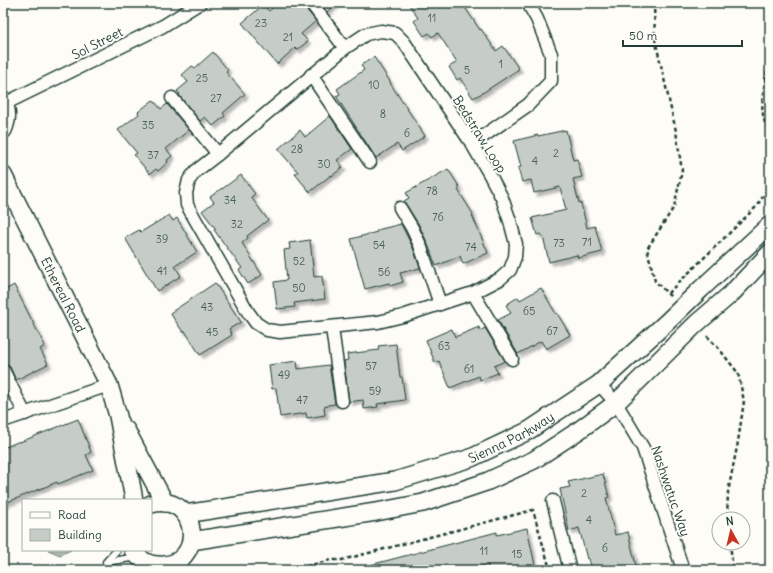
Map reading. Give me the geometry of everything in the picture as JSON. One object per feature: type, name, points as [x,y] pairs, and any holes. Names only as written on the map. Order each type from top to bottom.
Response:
[{"type":"main road","points":[[3,130],[6,123],[4,103]]},
{"type":"main road","name":"Ethereal Road","points":[[3,175],[109,385],[118,416],[134,499]]},
{"type":"main road","name":"Sienna Parkway","points":[[185,514],[395,481],[471,458],[528,431],[599,384],[682,309],[701,289],[770,225]]},
{"type":"main road","points":[[192,541],[361,514],[423,502],[486,482],[534,460],[578,431],[616,403],[696,324],[732,293],[770,253]]},
{"type":"main road","name":"Ethereal Road","points":[[118,416],[158,503],[173,505],[185,514]]},
{"type":"main road","points":[[134,551],[144,561],[165,567],[179,560],[189,548],[192,541],[190,522],[185,514]]},
{"type":"street","name":"Sol Street","points":[[4,103],[163,26],[200,3]]},
{"type":"street","points":[[311,3],[345,48]]},
{"type":"street","points":[[472,144],[528,105],[551,81],[551,54],[537,18],[528,3]]},
{"type":"street","name":"Bedstraw Loop","points":[[381,31],[395,33],[404,42],[472,144],[502,198],[516,244],[516,257],[510,270],[500,279],[473,292],[440,304],[378,322],[332,328],[280,332],[267,330],[256,323],[248,312],[187,205],[186,193],[189,180],[196,171],[311,75],[345,48],[366,34],[381,31]]},
{"type":"street","points":[[311,75],[370,162]]},
{"type":"street","points":[[172,98],[218,154]]},
{"type":"street","points":[[400,208],[420,244],[440,304]]},
{"type":"street","points":[[473,292],[512,359]]},
{"type":"street","points":[[332,328],[342,401]]},
{"type":"street","points":[[3,370],[25,414]]},
{"type":"street","name":"Nashwatuc Way","points":[[599,384],[616,403],[643,448],[683,570]]},
{"type":"street","points":[[3,421],[109,385]]},
{"type":"street","points":[[553,501],[570,570]]},
{"type":"lane","points":[[104,570],[106,562],[116,551]]},
{"type":"lane","points":[[106,562],[131,558],[134,551]]},
{"type":"path","points":[[654,3],[655,39],[676,131],[682,171],[674,208],[647,249],[655,281],[682,309]]},
{"type":"path","points":[[770,58],[762,102],[764,117],[770,133]]},
{"type":"path","points":[[668,293],[756,207],[770,186]]},
{"type":"path","points":[[696,324],[720,350],[738,373],[744,401],[728,492],[727,511]]},
{"type":"path","points":[[293,570],[330,560],[342,560],[533,510],[549,566],[555,570]]},
{"type":"path","points":[[731,551],[733,570]]},
{"type":"shaded area","points":[[50,551],[69,551],[60,555]]},
{"type":"building","points":[[278,3],[304,3],[305,8],[316,21],[301,34],[308,41],[297,50],[295,48],[277,64],[242,23],[263,5],[269,11]]},
{"type":"building","points":[[320,3],[337,3],[327,12]]},
{"type":"building","points":[[408,3],[462,3],[496,51],[503,46],[519,69],[473,98],[460,78],[457,80],[449,67],[457,62],[438,33],[432,37],[429,33],[424,36],[414,21],[418,18]]},
{"type":"building","points":[[213,52],[228,70],[226,72],[245,94],[223,113],[225,116],[213,126],[205,117],[200,121],[177,91],[188,82],[182,75],[192,66],[195,68]]},
{"type":"building","points":[[374,57],[425,136],[402,151],[397,144],[376,158],[336,96],[340,94],[337,89],[364,70],[361,65]]},
{"type":"building","points":[[153,100],[161,109],[167,104],[189,130],[166,149],[172,156],[167,160],[168,162],[158,171],[156,169],[150,174],[134,155],[137,153],[118,130],[139,114],[138,112]]},
{"type":"building","points":[[330,116],[352,149],[337,160],[343,167],[310,192],[295,174],[298,172],[278,149],[300,130],[305,137]]},
{"type":"building","points":[[566,130],[573,160],[577,159],[582,177],[573,179],[579,203],[581,203],[587,228],[595,226],[602,252],[578,258],[577,255],[549,262],[543,236],[541,234],[537,235],[532,218],[566,210],[560,187],[534,193],[531,180],[522,182],[518,168],[521,167],[514,141]]},
{"type":"building","points":[[448,169],[460,188],[458,190],[473,214],[472,215],[488,253],[463,264],[460,256],[436,266],[419,225],[404,201],[409,198],[406,193]]},
{"type":"building","points":[[241,175],[255,194],[251,197],[268,220],[247,236],[248,238],[242,243],[262,275],[248,284],[239,270],[242,268],[202,211],[214,202],[210,197]]},
{"type":"building","points":[[169,215],[173,221],[177,218],[197,252],[175,266],[181,276],[157,291],[125,238],[139,230],[141,232]]},
{"type":"building","points":[[401,224],[413,248],[420,268],[400,273],[403,282],[390,286],[389,283],[365,289],[351,239]]},
{"type":"building","points":[[310,240],[314,277],[322,276],[325,299],[294,303],[295,307],[277,309],[274,282],[287,280],[284,250],[290,249],[289,243]]},
{"type":"building","points":[[215,283],[241,322],[229,329],[232,335],[200,355],[185,331],[183,332],[170,313]]},
{"type":"building","points":[[14,285],[45,346],[40,349],[48,364],[16,380],[10,367],[3,360],[3,291]]},
{"type":"building","points":[[541,288],[570,335],[546,349],[541,341],[518,354],[498,320],[511,313],[506,305],[518,297],[520,300]]},
{"type":"building","points":[[479,327],[480,331],[485,328],[505,361],[494,366],[498,373],[480,380],[479,376],[450,388],[439,361],[435,363],[426,340],[452,329],[455,337]]},
{"type":"building","points":[[396,344],[400,377],[402,377],[405,400],[377,404],[378,407],[364,409],[363,400],[349,402],[344,361],[348,360],[347,354],[379,350],[378,346]]},
{"type":"building","points":[[297,361],[298,369],[329,365],[335,404],[324,407],[325,415],[307,418],[306,413],[280,417],[276,388],[272,389],[269,365]]},
{"type":"building","points":[[78,419],[91,452],[86,455],[93,470],[58,484],[57,482],[3,504],[3,448]]},
{"type":"building","points":[[603,474],[609,497],[606,498],[615,535],[628,532],[637,570],[591,570],[579,528],[569,531],[560,489],[570,487],[568,482]]},
{"type":"building","points":[[527,528],[536,570],[489,570],[488,565],[469,570],[367,570],[366,566],[497,532],[497,535]]}]
